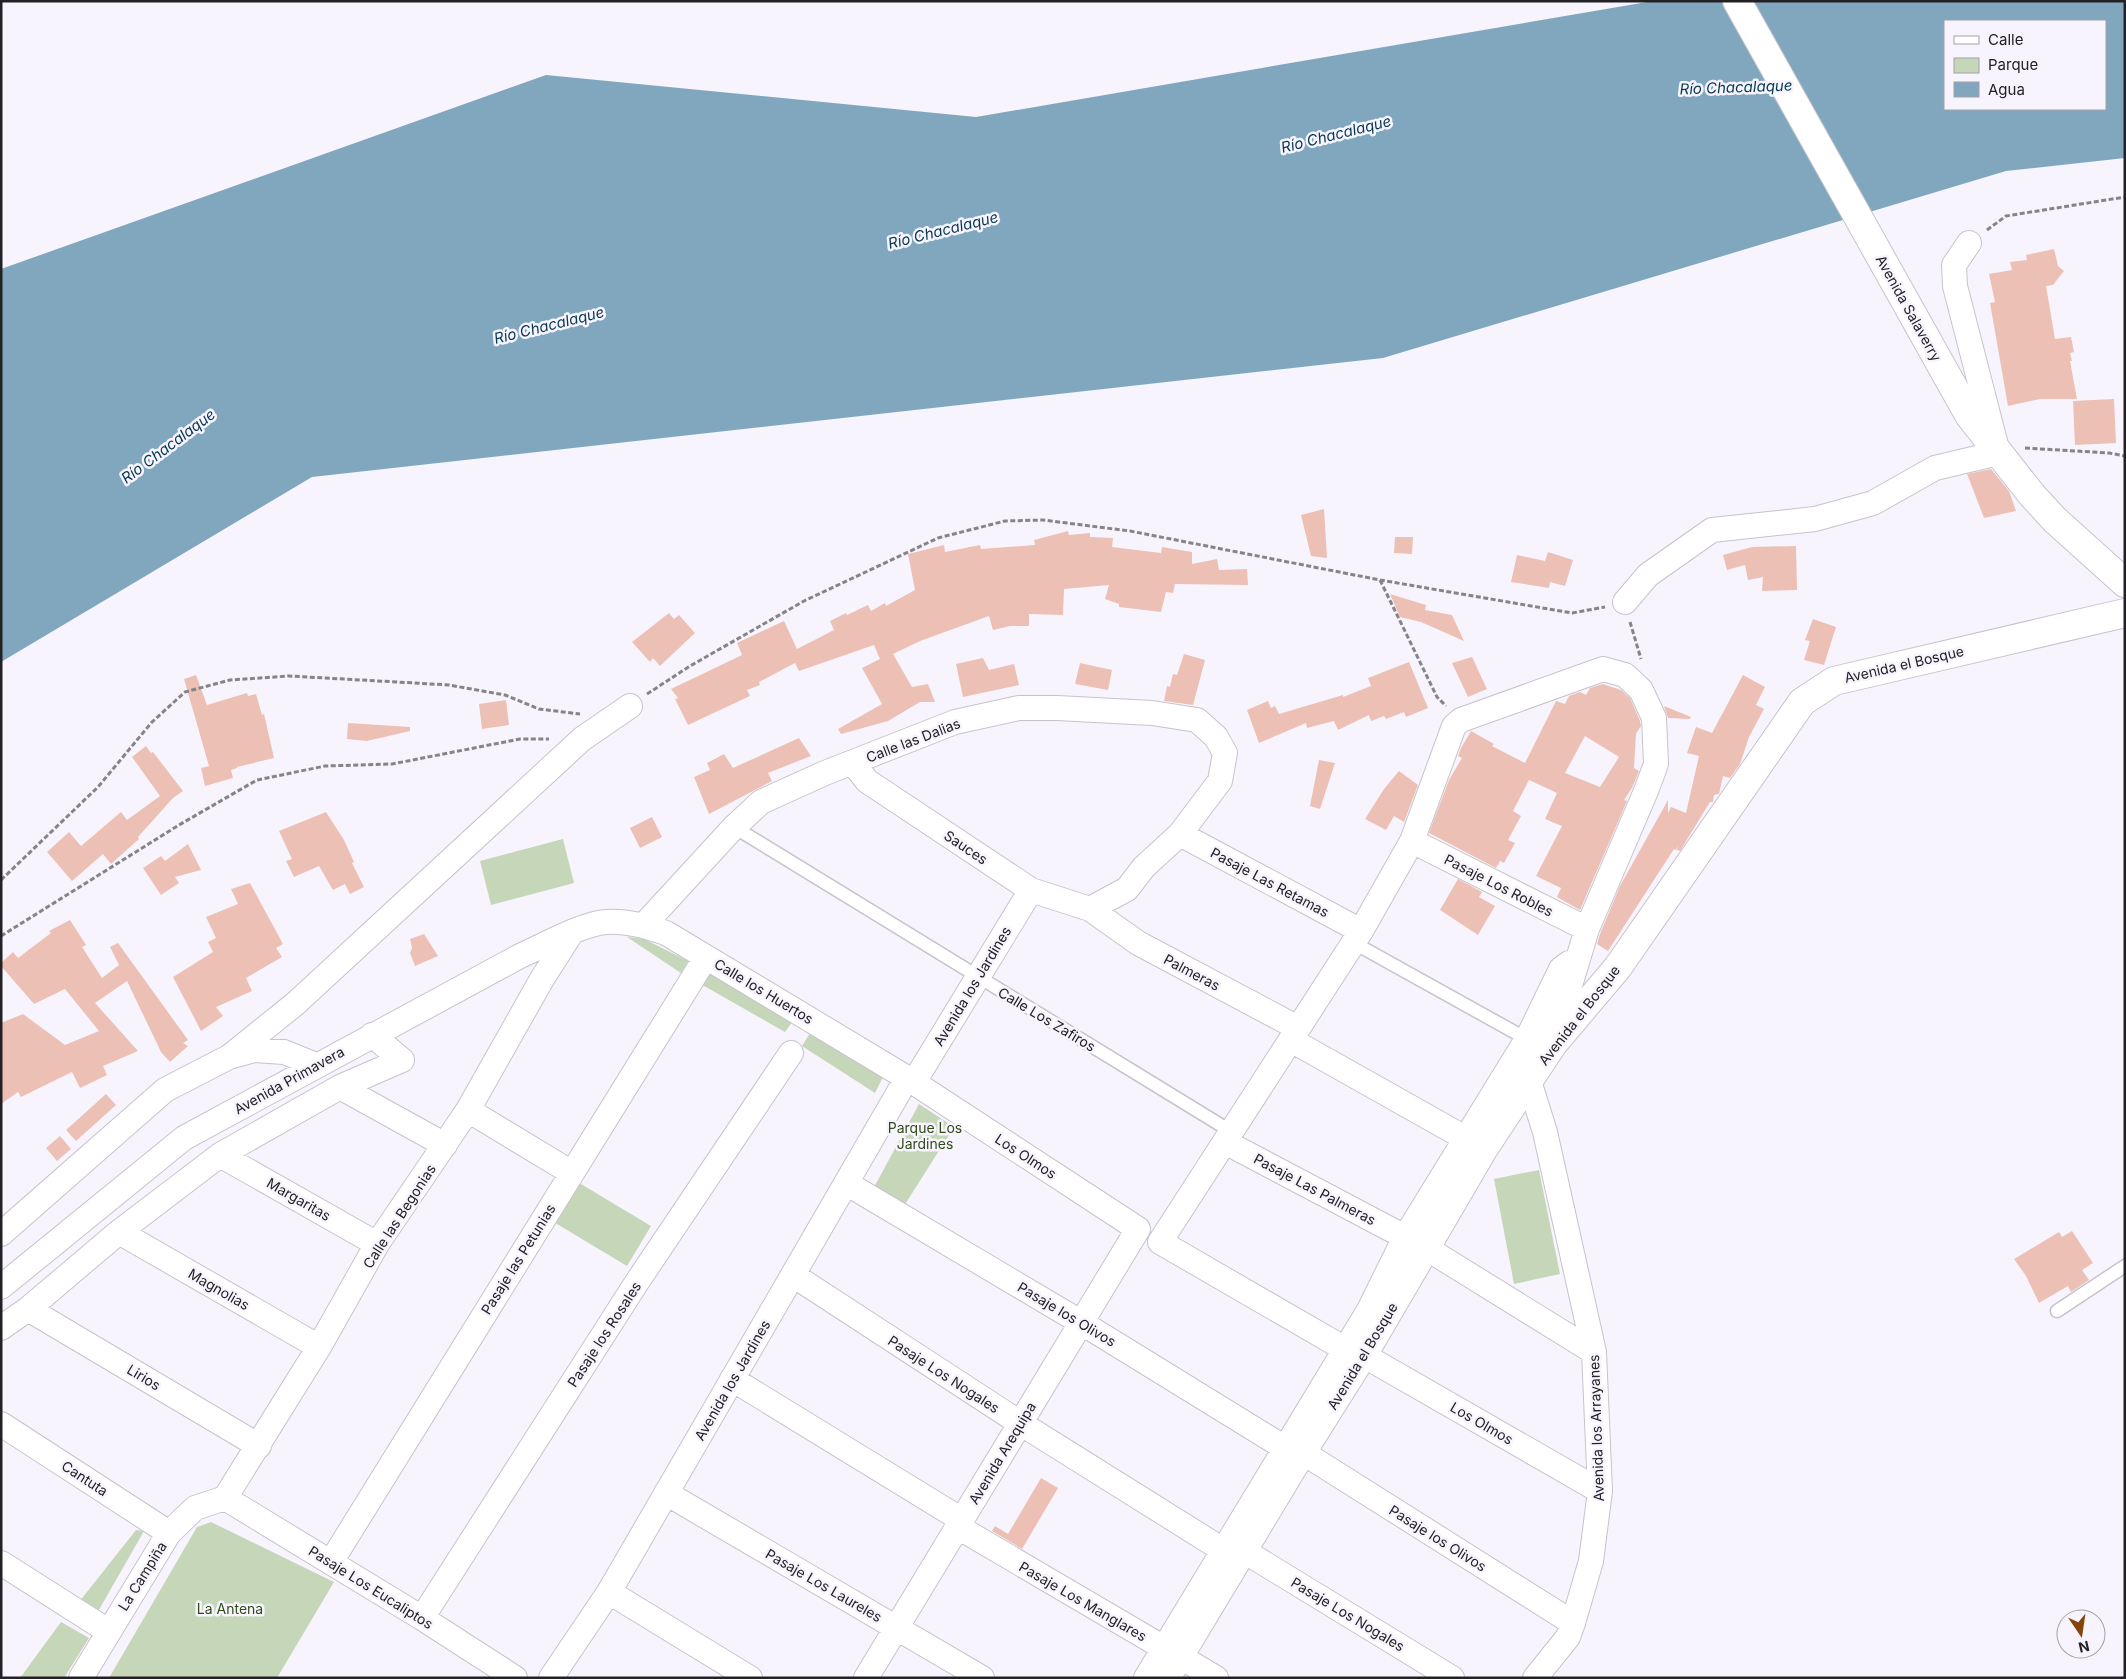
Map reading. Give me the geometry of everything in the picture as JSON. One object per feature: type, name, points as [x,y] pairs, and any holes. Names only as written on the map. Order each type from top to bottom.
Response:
[{"type":"street","name":"Avenida Salaverry","points":[[1737,1],[1969,415],[2032,495],[2056,520],[2125,583]]},
{"type":"street","points":[[1625,602],[1648,575],[1712,530],[1815,519],[1873,503],[1934,468],[1998,453],[1955,286],[1954,265],[1969,243]]},
{"type":"street","name":"Avenida el Bosque","points":[[1170,1661],[1199,1625],[1234,1550],[1376,1315],[1416,1243],[1484,1148],[1553,1044],[1618,967],[1802,702],[1834,681],[2125,613]]},
{"type":"street","points":[[1228,1137],[1358,937],[1412,841],[1454,726],[1461,720],[1602,669],[1625,675],[1641,690],[1654,718],[1656,764],[1587,929],[1553,1044]]},
{"type":"street","points":[[1,1234],[165,1090],[228,1057],[295,1004],[582,739],[630,706]]},
{"type":"street","name":"Calle las Dalias","points":[[643,926],[734,827],[761,802],[825,773],[955,722],[1019,708],[1152,713],[1197,720],[1216,737],[1225,753],[1220,781],[1180,834]]},
{"type":"street","name":"Sauces","points":[[853,763],[867,781],[1031,890],[1090,909]]},
{"type":"street","points":[[1090,909],[1127,889],[1144,867],[1180,834]]},
{"type":"street","name":"Pasaje Las Retamas","points":[[1180,834],[1358,937]]},
{"type":"street","name":"Pasaje Los Robles","points":[[1412,841],[1587,929]]},
{"type":"street","name":"Avenida los Jardines","points":[[551,1678],[609,1592],[846,1183],[978,977],[1031,890]]},
{"type":"street","name":"Palmeras","points":[[1090,909],[1138,943],[1295,1034],[1465,1138]]},
{"type":"street","name":"Calle los Huertos","points":[[606,922],[643,926],[666,933],[911,1080]]},
{"type":"street","name":"Avenida Primavera","points":[[1,1287],[184,1138],[520,956],[572,932],[606,922]]},
{"type":"street","name":"Calle las Begonias","points":[[225,1498],[320,1347],[377,1244],[468,1110],[542,979],[572,932]]},
{"type":"street","points":[[1416,1243],[1465,1138],[1527,1039],[1561,969],[1578,956]]},
{"type":"street","name":"Pasaje las Petunias","points":[[330,1562],[706,957]]},
{"type":"street","points":[[1,1328],[28,1309],[119,1232],[220,1154],[340,1087],[402,1060],[372,1035]]},
{"type":"street","points":[[228,1057],[254,1050],[284,1052],[316,1065]]},
{"type":"street","name":"Pasaje los Rosales","points":[[422,1618],[637,1282],[792,1053]]},
{"type":"street","name":"Los Olmos","points":[[911,1080],[1138,1229]]},
{"type":"street","name":"Avenida los Arrayanes","points":[[1529,1081],[1545,1132],[1594,1352],[1600,1491],[1591,1561],[1568,1638],[1535,1678]]},
{"type":"street","points":[[340,1087],[445,1145]]},
{"type":"street","points":[[468,1110],[572,1173]]},
{"type":"street","name":"Los Olmos","points":[[1228,1137],[1160,1242],[1600,1491]]},
{"type":"street","name":"Pasaje Las Palmeras","points":[[1228,1137],[1416,1243],[1594,1352]]},
{"type":"street","name":"Margaritas","points":[[220,1154],[377,1244]]},
{"type":"street","name":"Pasaje los Olivos","points":[[846,1183],[1293,1450],[1573,1623]]},
{"type":"street","name":"Avenida Arequipa","points":[[866,1678],[1138,1229]]},
{"type":"street","name":"Magnolias","points":[[119,1232],[320,1347]]},
{"type":"street","name":"Pasaje Los Nogales","points":[[793,1275],[1020,1424],[1452,1678]]},
{"type":"street","name":"Lirios","points":[[28,1309],[259,1446]]},
{"type":"street","name":"Pasaje Los Manglares","points":[[732,1379],[960,1524],[1170,1661],[1216,1678]]},
{"type":"street","name":"Cantuta","points":[[1,1424],[169,1533]]},
{"type":"street","name":"Pasaje Los Laureles","points":[[666,1493],[982,1678]]},
{"type":"street","name":"Pasaje Los Eucaliptos","points":[[225,1498],[422,1618],[516,1678]]},
{"type":"street","name":"La Campiña","points":[[81,1678],[169,1533],[195,1508],[225,1498]]},
{"type":"street","points":[[1146,1678],[1170,1661],[1234,1550]]},
{"type":"street","points":[[1,1563],[108,1631]]},
{"type":"street","points":[[609,1592],[750,1678]]},
{"type":"lane","name":"Calle Los Zafiros","points":[[734,827],[978,977],[1228,1137]]},
{"type":"lane","points":[[1358,937],[1516,1033]]},
{"type":"lane","points":[[2057,1311],[2125,1266]]},
{"type":"path","points":[[1969,243],[2006,216],[2125,198]]},
{"type":"path","points":[[1998,453],[2012,448],[2109,453],[2125,456]]},
{"type":"path","points":[[630,706],[690,666],[804,601],[938,538],[1006,521],[1043,520],[1130,531],[1380,580],[1572,613],[1625,602],[1646,676],[1641,690]]},
{"type":"path","points":[[1380,580],[1437,697],[1454,714],[1454,726]]},
{"type":"path","points":[[1,880],[98,788],[152,722],[185,692],[230,680],[289,676],[449,685],[505,694],[539,709],[582,715]]},
{"type":"path","points":[[1,936],[179,825],[257,780],[326,766],[392,764],[520,739],[582,739]]},
{"type":"green space","points":[[563,839],[574,883],[491,905],[480,861]]},
{"type":"green space","points":[[627,937],[644,939],[688,961],[681,973]]},
{"type":"green space","points":[[712,970],[795,1018],[785,1032],[699,983]]},
{"type":"green space","points":[[812,1030],[883,1077],[875,1093],[802,1046]]},
{"type":"green space","name":"Parque Los Jardines","points":[[919,1104],[954,1127],[904,1206],[872,1191]]},
{"type":"green space","points":[[1539,1170],[1560,1274],[1514,1284],[1494,1179]]},
{"type":"green space","points":[[576,1181],[651,1226],[627,1266],[552,1221]]},
{"type":"green space","name":"La Antena","points":[[211,1522],[334,1582],[277,1678],[109,1678],[197,1527]]},
{"type":"green space","points":[[136,1530],[144,1531],[96,1615],[79,1602]]},
{"type":"green space","points":[[61,1622],[89,1638],[64,1678],[20,1678]]},
{"type":"water","name":"Río Chacalaque","points":[[1653,1],[2125,1],[2125,158],[2006,171],[1383,358],[312,477],[1,662],[1,269],[546,75],[976,117]]},
{"type":"building","points":[[2054,249],[2058,266],[2064,271],[2053,285],[2046,286],[2055,339],[2071,337],[2074,352],[2070,353],[2072,361],[2070,361],[2077,399],[2040,399],[2008,406],[1990,303],[1995,302],[1989,274],[2012,270],[2010,262],[2027,260],[2026,255]]},
{"type":"building","points":[[2114,399],[2116,443],[2075,445],[2073,401]]},
{"type":"building","points":[[1991,469],[2009,491],[2016,511],[1984,518],[1967,474]]},
{"type":"building","points":[[1324,509],[1327,558],[1311,556],[1301,515]]},
{"type":"building","points":[[1068,531],[1069,535],[1090,533],[1090,537],[1113,538],[1112,547],[1161,553],[1162,547],[1192,552],[1192,564],[1217,559],[1219,570],[1247,569],[1248,585],[1175,584],[1173,593],[1166,592],[1161,612],[1119,607],[1119,604],[1105,599],[1109,585],[1064,589],[1063,615],[1029,614],[1029,626],[1010,626],[993,630],[989,616],[920,641],[893,654],[912,687],[928,684],[935,702],[920,702],[888,721],[841,734],[838,729],[882,704],[862,668],[880,659],[874,645],[799,671],[795,663],[759,682],[760,685],[747,690],[750,696],[688,725],[675,699],[678,698],[671,689],[742,655],[737,643],[784,621],[797,649],[834,630],[830,621],[846,613],[847,615],[868,605],[871,611],[885,603],[886,606],[915,590],[908,554],[944,545],[945,552],[980,545],[981,549],[1035,545],[1034,540]]},
{"type":"building","points":[[1395,537],[1413,537],[1412,554],[1394,553]]},
{"type":"building","points":[[1796,546],[1797,590],[1762,591],[1763,577],[1748,580],[1745,565],[1727,570],[1723,555],[1752,547]]},
{"type":"building","points":[[1548,552],[1573,560],[1565,586],[1550,582],[1549,588],[1511,582],[1517,555],[1545,561]]},
{"type":"building","points":[[1390,594],[1426,605],[1425,610],[1452,615],[1464,641],[1421,622],[1400,617]]},
{"type":"building","points":[[669,613],[674,619],[679,615],[695,633],[660,666],[653,658],[650,662],[632,642]]},
{"type":"building","points":[[1813,619],[1836,627],[1824,665],[1804,660],[1810,641],[1805,640]]},
{"type":"building","points":[[1184,654],[1205,660],[1193,705],[1164,701],[1167,686],[1170,687],[1173,674],[1177,675]]},
{"type":"building","points":[[1472,657],[1487,689],[1468,697],[1452,663]]},
{"type":"building","points":[[983,658],[989,670],[1014,664],[1019,685],[963,697],[956,664]]},
{"type":"building","points":[[1409,662],[1428,708],[1406,717],[1404,712],[1386,719],[1384,716],[1371,721],[1369,715],[1338,730],[1334,721],[1307,728],[1306,723],[1259,743],[1247,710],[1268,701],[1271,708],[1275,706],[1279,714],[1343,695],[1343,697],[1371,686],[1368,678]]},
{"type":"building","points":[[1080,663],[1112,670],[1108,690],[1075,684]]},
{"type":"building","points":[[196,675],[207,705],[247,693],[248,696],[256,694],[262,715],[264,714],[274,758],[237,767],[231,770],[233,778],[205,786],[201,768],[209,766],[184,679]]},
{"type":"building","points":[[1743,675],[1765,687],[1756,705],[1764,709],[1749,737],[1740,764],[1730,778],[1723,776],[1719,794],[1714,795],[1713,802],[1710,802],[1680,851],[1677,850],[1678,846],[1676,850],[1674,849],[1608,951],[1597,944],[1600,934],[1620,886],[1668,800],[1668,813],[1671,807],[1686,813],[1699,756],[1687,753],[1696,727],[1712,733]]},
{"type":"building","points":[[1603,684],[1621,690],[1630,698],[1641,726],[1636,734],[1634,768],[1639,771],[1632,788],[1624,800],[1627,801],[1580,910],[1557,897],[1561,888],[1536,876],[1562,826],[1545,819],[1557,793],[1529,780],[1513,811],[1521,816],[1508,840],[1515,843],[1504,863],[1500,861],[1496,868],[1429,833],[1449,780],[1462,758],[1458,756],[1461,748],[1471,731],[1494,744],[1492,746],[1525,763],[1556,701],[1565,704],[1569,696],[1580,692],[1586,695],[1590,688]],"holes":[[[1585,736],[1619,757],[1600,787],[1565,773]]]},
{"type":"building","points":[[506,700],[509,725],[482,729],[479,704]]},
{"type":"building","points":[[1664,706],[1691,717],[1690,719],[1668,718]]},
{"type":"building","points":[[348,723],[410,727],[410,731],[367,741],[347,739]]},
{"type":"building","points":[[799,738],[811,756],[768,773],[772,781],[709,814],[694,777],[710,770],[707,763],[724,754],[733,768]]},
{"type":"building","points":[[146,746],[151,753],[153,752],[183,791],[173,798],[138,837],[139,839],[111,864],[103,854],[72,881],[47,852],[69,832],[81,846],[121,812],[127,820],[160,796],[132,757]]},
{"type":"building","points":[[1319,760],[1335,763],[1320,809],[1310,806]]},
{"type":"building","points":[[1399,771],[1418,785],[1404,822],[1394,816],[1386,830],[1365,819],[1384,789]]},
{"type":"building","points":[[326,812],[344,840],[354,862],[352,863],[364,887],[350,894],[345,884],[333,890],[319,866],[294,877],[286,861],[292,859],[279,831]]},
{"type":"building","points":[[652,817],[662,837],[640,848],[630,828]]},
{"type":"building","points":[[188,844],[201,870],[175,877],[179,883],[161,895],[143,868],[161,856],[165,861]]},
{"type":"building","points":[[1458,879],[1482,892],[1479,897],[1495,906],[1478,935],[1440,910]]},
{"type":"building","points":[[250,883],[283,944],[276,948],[282,957],[246,978],[252,991],[216,1007],[223,1016],[201,1031],[173,977],[213,952],[208,942],[216,938],[206,917],[238,904],[231,889]]},
{"type":"building","points":[[70,920],[86,945],[82,947],[102,978],[119,965],[110,947],[118,943],[188,1040],[183,1043],[188,1046],[170,1062],[161,1052],[127,981],[95,1003],[138,1051],[103,1066],[107,1075],[80,1088],[72,1072],[21,1097],[18,1092],[1,1104],[1,1023],[23,1014],[65,1045],[99,1031],[65,989],[34,1004],[1,966],[1,963],[13,952],[18,958],[51,933],[49,931]]},
{"type":"building","points":[[424,934],[438,956],[415,966],[410,953],[412,948],[410,939]]},
{"type":"building","points":[[106,1094],[116,1105],[76,1141],[66,1130]]},
{"type":"building","points":[[60,1136],[71,1149],[57,1161],[46,1148]]},
{"type":"building","points":[[2072,1231],[2093,1263],[2082,1270],[2089,1280],[2071,1292],[2068,1286],[2039,1303],[2026,1276],[2014,1259],[2059,1232],[2062,1237]]},
{"type":"building","points":[[1041,1478],[1058,1488],[1022,1549],[992,1531],[995,1526],[1008,1534]]}]
